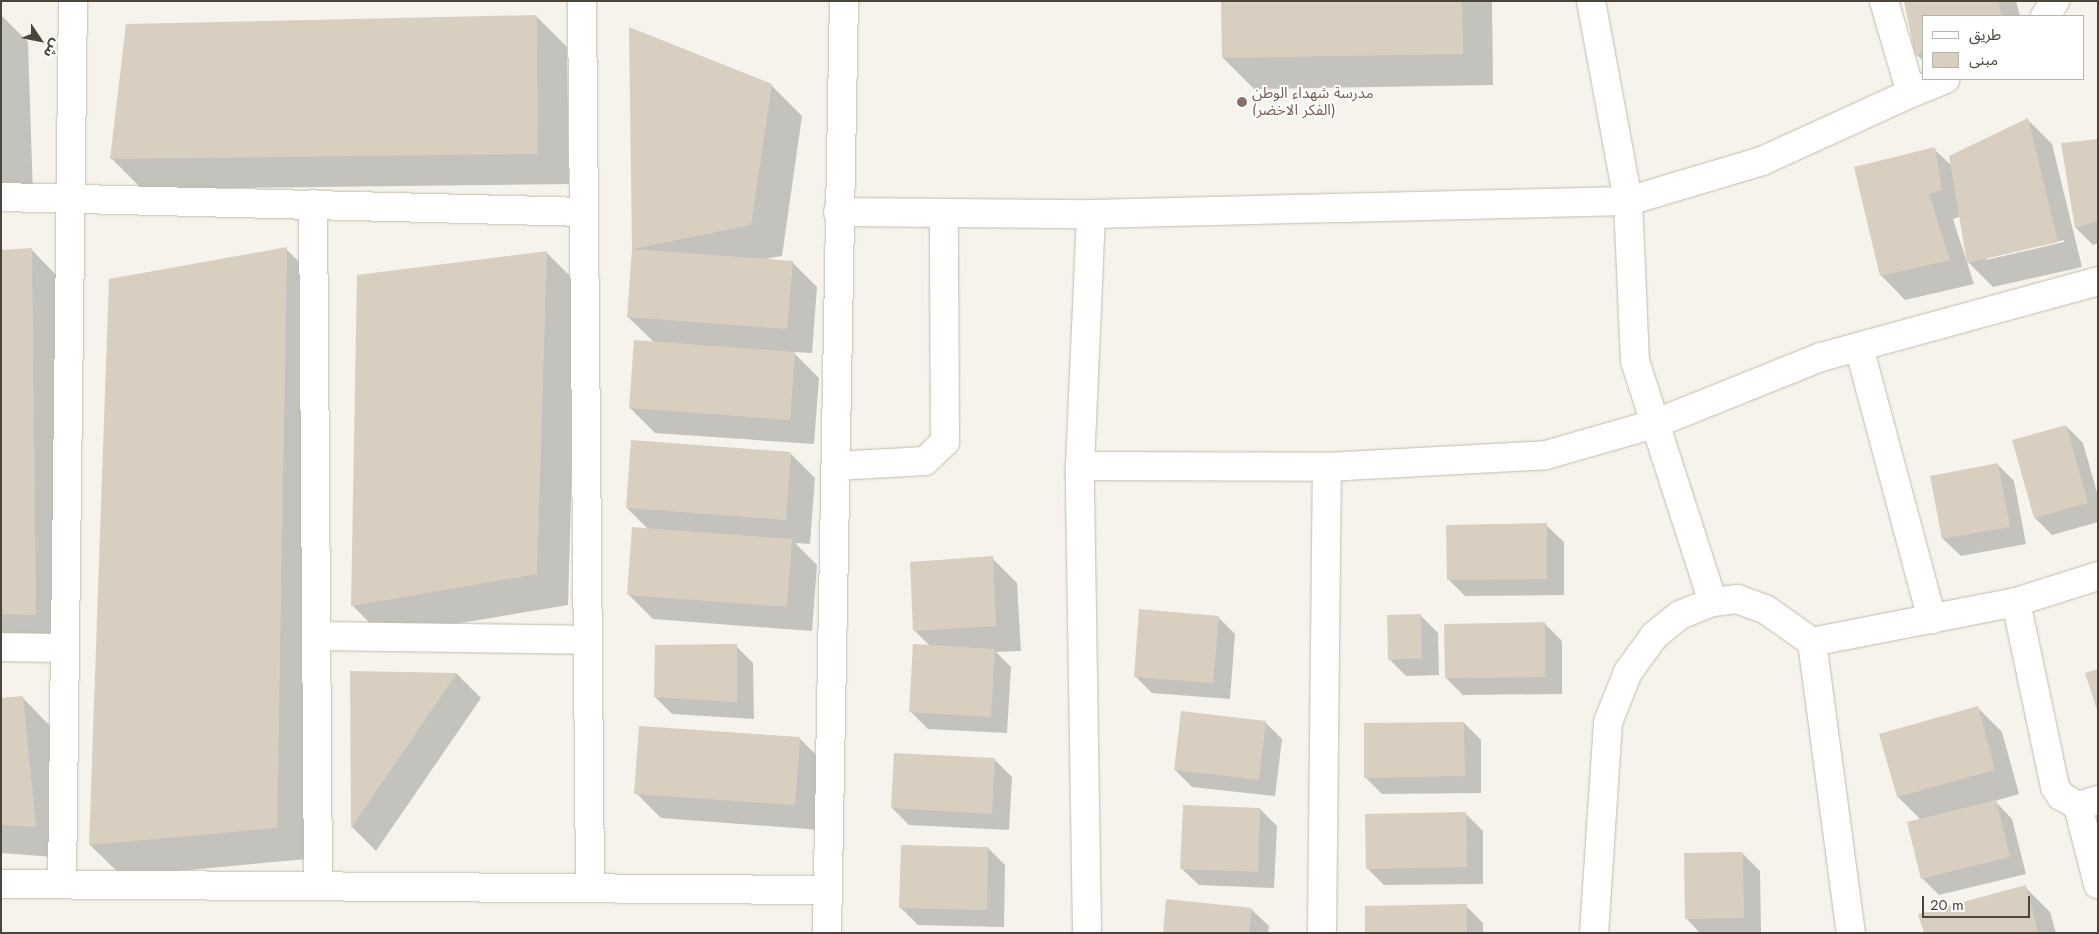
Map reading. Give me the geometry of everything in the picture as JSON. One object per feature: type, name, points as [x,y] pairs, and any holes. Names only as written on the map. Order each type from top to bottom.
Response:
[{"type":"street","points":[[62,884],[73,1]]},
{"type":"street","points":[[582,1],[590,888]]},
{"type":"street","points":[[827,933],[836,466],[838,212],[844,1]]},
{"type":"street","points":[[1591,1],[1628,201],[1635,360],[1654,424],[1713,602]]},
{"type":"street","points":[[1884,1],[1912,93]]},
{"type":"street","points":[[2046,15],[2055,1]]},
{"type":"street","points":[[838,212],[1091,214],[1628,201],[1762,161],[1943,80]]},
{"type":"street","points":[[1,197],[584,212]]},
{"type":"street","points":[[313,204],[318,886]]},
{"type":"street","points":[[836,466],[925,461],[945,442],[944,213]]},
{"type":"street","points":[[1087,933],[1080,466],[1091,214]]},
{"type":"street","points":[[1080,466],[1327,468],[1546,455],[1654,424],[1820,357],[2098,281]]},
{"type":"street","points":[[1859,347],[1932,619]]},
{"type":"street","points":[[1322,933],[1327,468]]},
{"type":"street","points":[[1594,933],[1608,722],[1628,672],[1655,636],[1680,615],[1713,602],[1737,599],[1765,609],[1812,642],[2016,602],[2098,576]]},
{"type":"street","points":[[2016,602],[2050,773],[2061,796],[2088,803],[2098,884]]},
{"type":"street","points":[[316,636],[588,640]]},
{"type":"street","points":[[1812,642],[1851,933]]},
{"type":"street","points":[[1,647],[64,648]]},
{"type":"street","points":[[1,884],[827,890]]},
{"type":"building","points":[[1221,1],[1462,1],[1463,54],[1222,58]]},
{"type":"building","points":[[1904,1],[1998,1],[2002,15],[1922,15],[1922,53],[1915,55]]},
{"type":"building","points":[[537,15],[538,154],[110,159],[126,24]]},
{"type":"building","points":[[629,27],[772,84],[751,225],[632,249]]},
{"type":"building","points":[[2028,118],[2058,242],[1967,263],[1949,156]]},
{"type":"building","points":[[2098,139],[2098,221],[2075,228],[2061,143]]},
{"type":"building","points":[[1935,147],[1942,190],[1929,194],[1950,260],[1880,276],[1854,167]]},
{"type":"building","points":[[287,247],[277,828],[89,845],[109,279]]},
{"type":"building","points":[[32,248],[36,615],[1,614],[1,250]]},
{"type":"building","points":[[632,249],[793,261],[787,329],[627,317]]},
{"type":"building","points":[[547,251],[537,574],[351,606],[357,275]]},
{"type":"building","points":[[634,340],[795,352],[790,420],[629,408]]},
{"type":"building","points":[[2066,425],[2088,503],[2034,518],[2012,440]]},
{"type":"building","points":[[631,440],[791,452],[786,520],[626,508]]},
{"type":"building","points":[[1998,463],[2010,527],[1942,539],[1930,476]]},
{"type":"building","points":[[1547,523],[1547,579],[1447,580],[1446,525]]},
{"type":"building","points":[[632,527],[792,539],[787,607],[627,595]]},
{"type":"building","points":[[993,556],[996,626],[913,631],[910,562]]},
{"type":"building","points":[[1139,609],[1219,616],[1213,683],[1134,677]]},
{"type":"building","points":[[1421,614],[1422,658],[1388,660],[1387,615]]},
{"type":"building","points":[[1545,622],[1545,677],[1445,678],[1444,624]]},
{"type":"building","points":[[737,644],[737,702],[654,697],[655,645]]},
{"type":"building","points":[[913,644],[995,649],[991,717],[909,712]]},
{"type":"building","points":[[2098,669],[2098,710],[2097,710],[2085,673]]},
{"type":"building","points":[[350,671],[457,673],[351,828]]},
{"type":"building","points":[[23,696],[36,827],[1,825],[1,698]]},
{"type":"building","points":[[1978,706],[1995,770],[1897,797],[1879,734]]},
{"type":"building","points":[[1181,711],[1266,721],[1259,780],[1174,770]]},
{"type":"building","points":[[1464,722],[1465,776],[1364,778],[1364,723]]},
{"type":"building","points":[[639,726],[800,737],[795,805],[634,794]]},
{"type":"building","points":[[894,753],[995,758],[992,814],[891,808]]},
{"type":"building","points":[[1996,800],[2010,857],[1921,879],[1907,822]]},
{"type":"building","points":[[1183,805],[1260,808],[1258,872],[1180,869]]},
{"type":"building","points":[[1466,812],[1467,867],[1366,869],[1365,814]]},
{"type":"building","points":[[901,845],[988,847],[987,910],[899,908]]},
{"type":"building","points":[[1743,852],[1744,918],[1685,919],[1684,853]]},
{"type":"building","points":[[2026,885],[2038,933],[1924,933],[1918,914]]},
{"type":"building","points":[[1166,899],[1252,908],[1249,933],[1163,933]]},
{"type":"building","points":[[1467,904],[1467,933],[1365,933],[1365,906]]},
{"type":"place","name":"مدرسة شهداء الوطن (الفكر الاخضر)","points":[[1242,102]]}]
